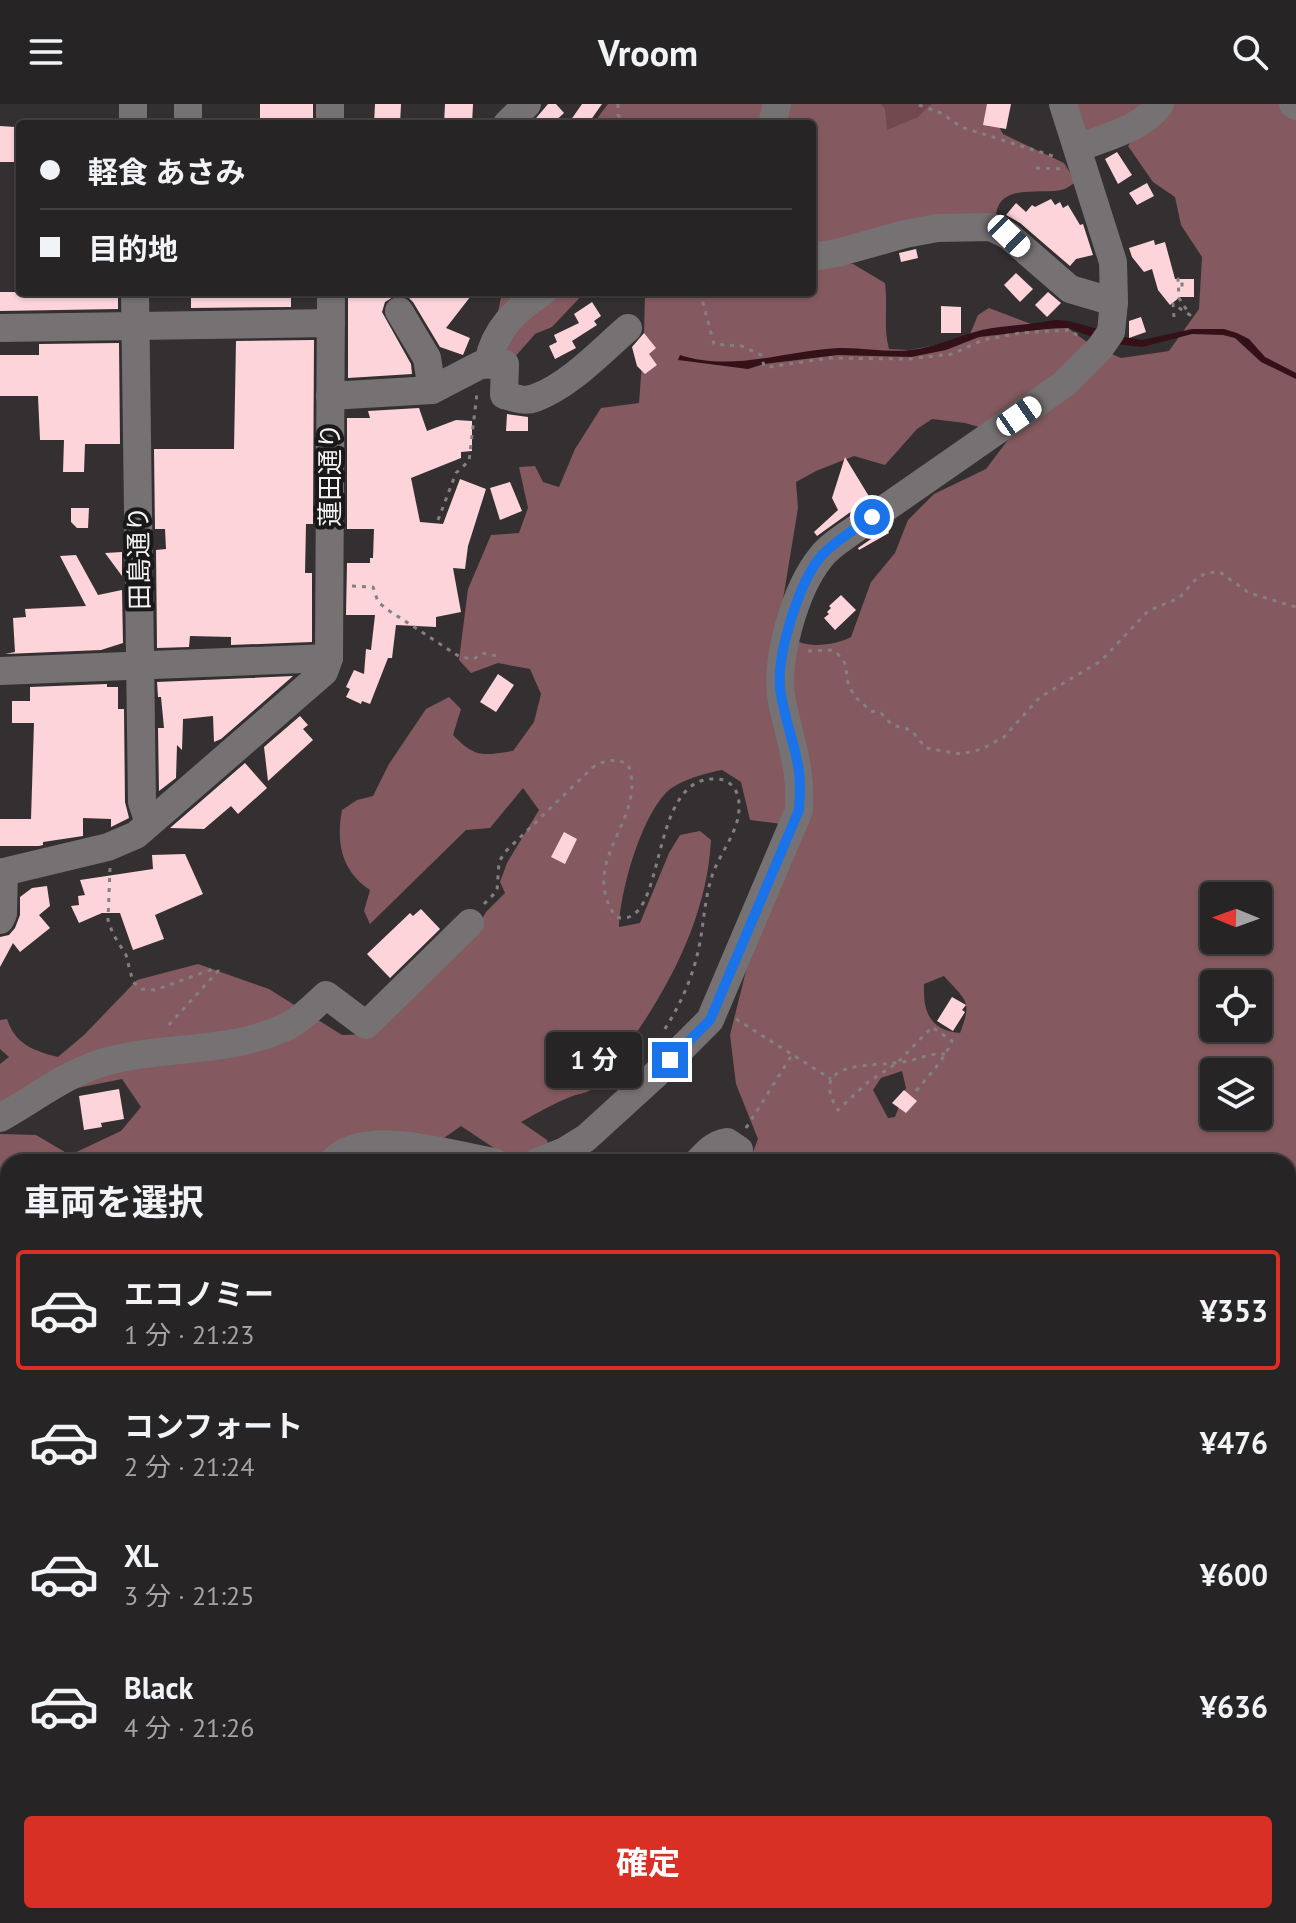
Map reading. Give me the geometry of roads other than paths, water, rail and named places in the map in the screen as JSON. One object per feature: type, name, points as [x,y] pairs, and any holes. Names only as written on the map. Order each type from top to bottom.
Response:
[{"type":"street","points":[[511,120],[527,104]]},
{"type":"street","points":[[557,1154],[586,1138],[710,1020],[799,810],[801,783],[782,702],[780,670],[799,598],[822,555],[1064,384],[1100,348],[1111,332],[1113,262],[1066,158],[1063,104]]},
{"type":"street","points":[[1066,158],[1135,125],[1154,113],[1160,104]]},
{"type":"street","points":[[816,256],[937,228],[991,227],[1009,236],[1070,289],[1114,302]]},
{"type":"street","name":"田島通り","points":[[135,296],[142,802],[149,823]]},
{"type":"street","name":"蓮田通り","points":[[329,658],[329,586],[351,395],[331,323],[331,296]]},
{"type":"street","points":[[479,367],[505,324],[537,296]]},
{"type":"street","points":[[399,311],[427,358],[432,390]]},
{"type":"street","points":[[0,328],[331,323]]},
{"type":"street","points":[[351,395],[432,390],[479,367],[505,364],[504,395],[522,400],[535,398],[571,377],[628,328]]},
{"type":"street","points":[[0,671],[329,658],[324,672],[136,835],[108,847],[2,872],[3,914],[0,920]]},
{"type":"street","points":[[0,1118],[50,1087],[107,1061],[249,1040],[291,1025],[326,995],[366,1025],[470,923]]},
{"type":"street","points":[[707,1154],[719,1143],[727,1142],[736,1154]]},
{"type":"street","points":[[342,1154],[350,1148],[398,1145],[449,1154]]}]
